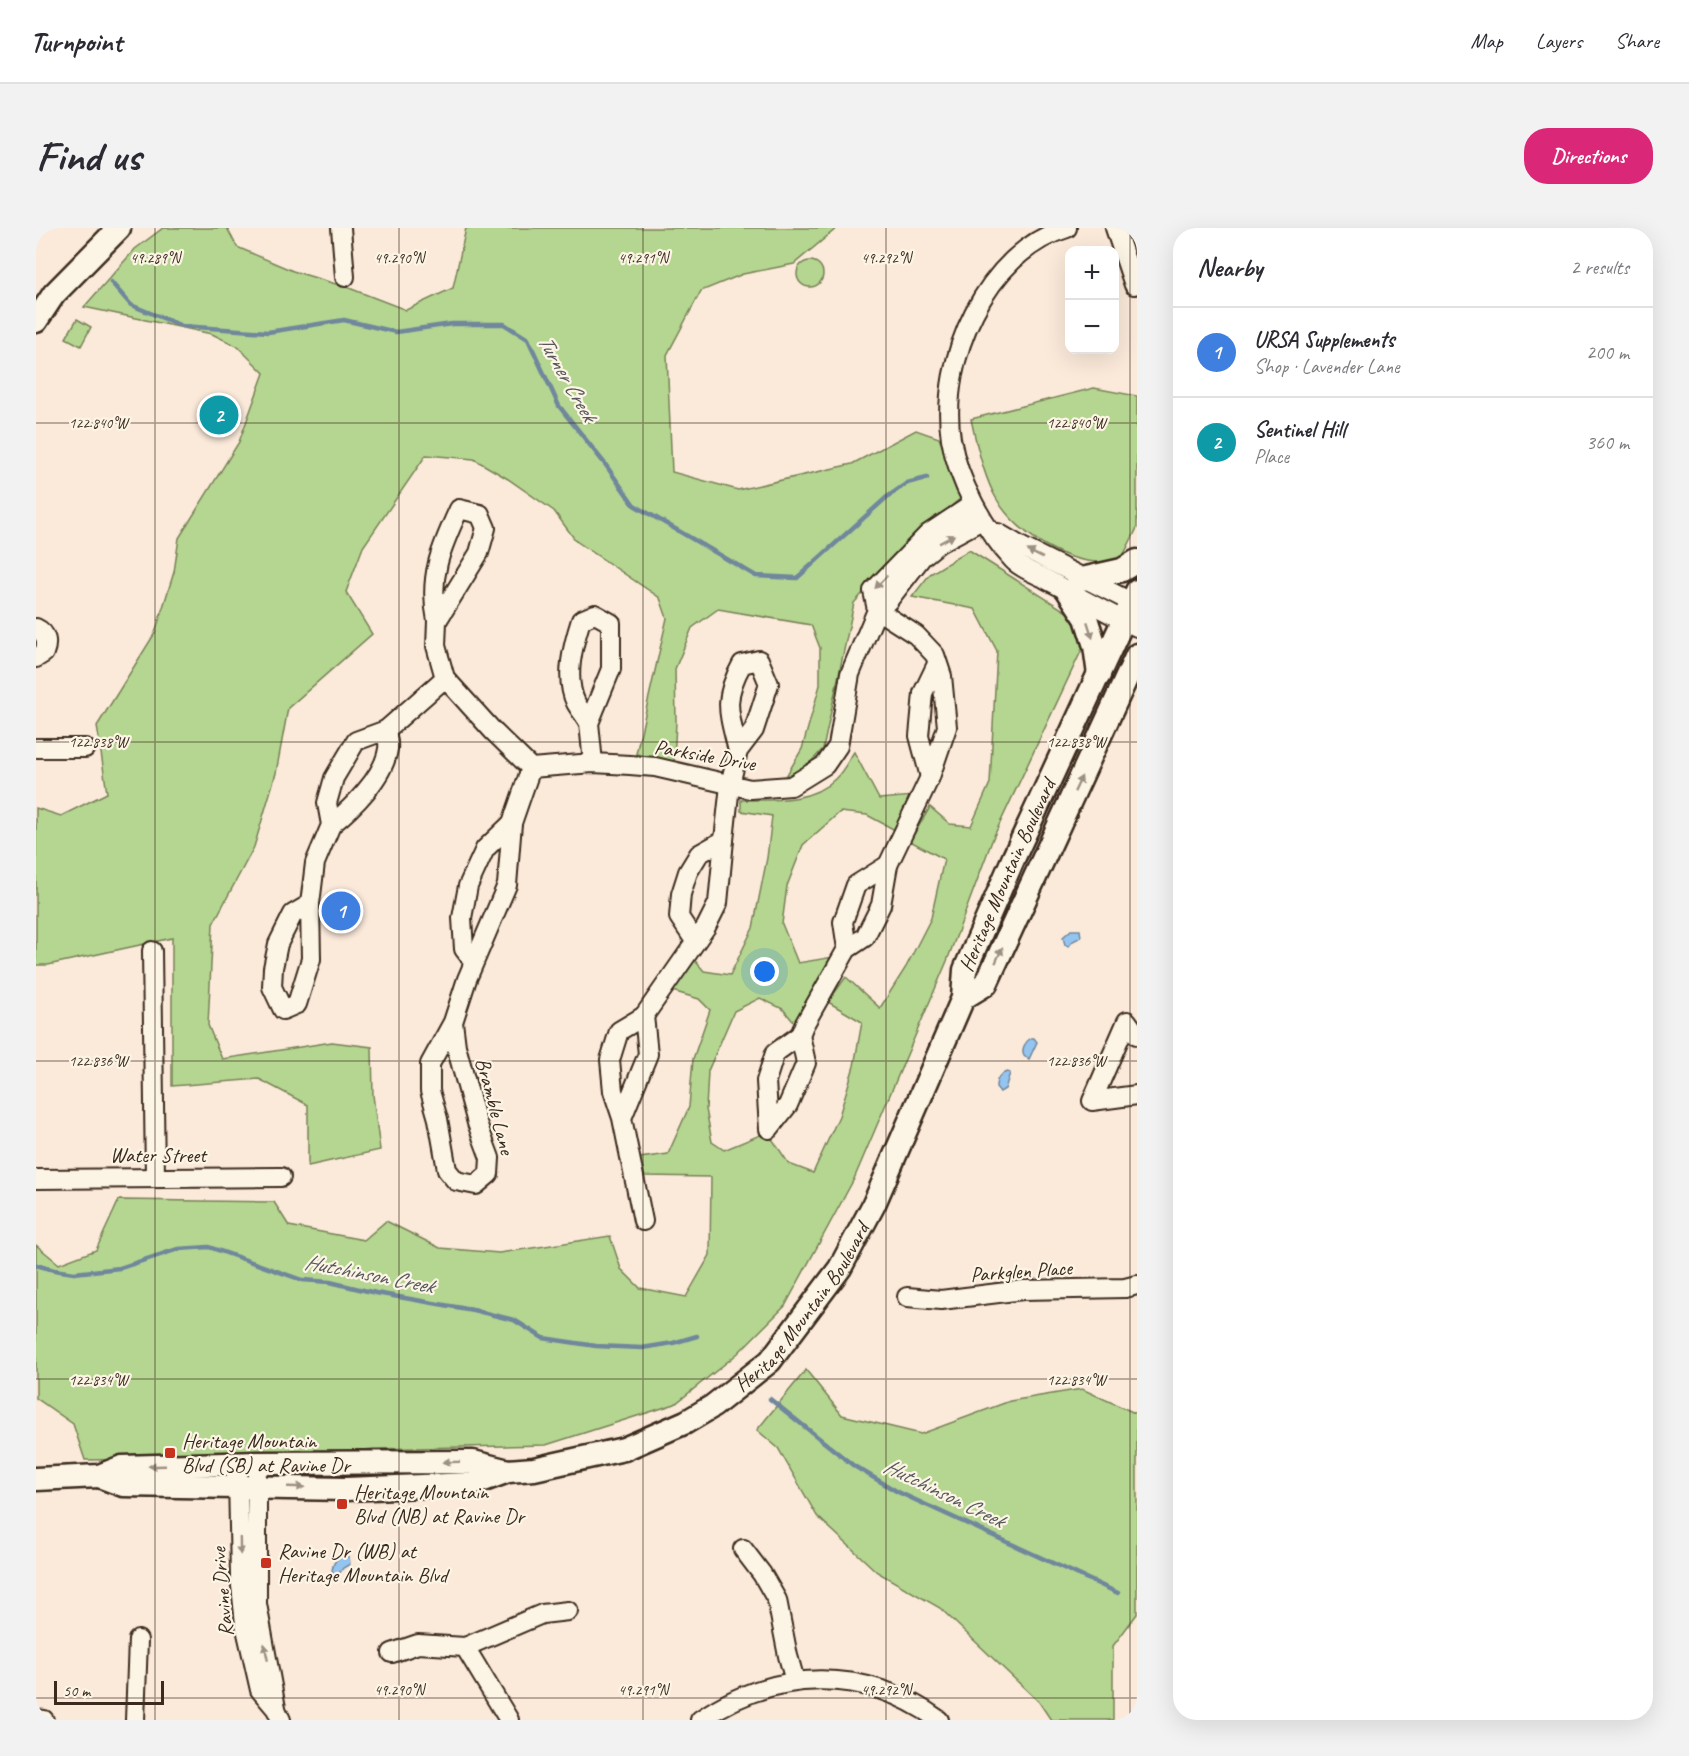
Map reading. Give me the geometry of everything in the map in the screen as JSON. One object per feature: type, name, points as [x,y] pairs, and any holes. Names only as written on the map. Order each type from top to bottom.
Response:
[{"type":"main road","points":[[36,321],[54,294],[119,228]]},
{"type":"main road","points":[[1099,675],[1095,646],[1075,585],[1122,570],[1137,561]]},
{"type":"main road","name":"Heritage Mountain Boulevard","points":[[99,1476],[123,1485],[346,1489],[473,1484],[508,1471],[534,1469],[624,1449],[686,1422],[713,1406],[770,1361],[840,1268],[856,1241],[963,998],[965,970],[1014,857],[1099,675],[1133,609]]},
{"type":"main road","name":"Heritage Mountain Boulevard","points":[[963,998],[986,984],[1137,655]]},
{"type":"main road","points":[[1112,710],[1137,687]]},
{"type":"main road","name":"Heritage Mountain Boulevard","points":[[36,1479],[99,1476],[122,1467],[248,1463],[473,1462],[508,1471]]},
{"type":"street","points":[[341,228],[345,277]]},
{"type":"street","points":[[1067,228],[1050,233],[1024,250],[1003,268],[971,316],[952,380],[950,426],[955,456],[973,504],[1014,561],[1133,609]]},
{"type":"street","points":[[1115,228],[1134,285]]},
{"type":"street","name":"Parkside Drive","points":[[877,610],[873,591],[928,534],[973,504]]},
{"type":"street","points":[[436,621],[479,553],[486,528],[480,514],[459,509],[444,540],[434,579],[432,600],[436,621],[436,646],[445,678],[493,731],[531,768]]},
{"type":"street","name":"Parkside Drive","points":[[531,768],[593,763],[655,767],[750,789],[791,786],[825,765],[838,746],[850,674],[877,610],[888,601],[922,557],[939,543],[986,524]]},
{"type":"street","points":[[800,1035],[847,949],[865,937],[881,905],[888,865],[930,777],[947,727],[942,676],[935,655],[916,635],[877,610]]},
{"type":"street","points":[[589,723],[610,669],[612,623],[595,614],[581,621],[574,642],[570,677],[575,701],[589,723],[593,763]]},
{"type":"street","points":[[36,628],[43,633],[47,643],[44,653],[36,658]]},
{"type":"street","points":[[930,777],[919,736],[923,693],[938,664]]},
{"type":"street","points":[[331,825],[327,803],[334,778],[356,741],[386,730],[445,678]]},
{"type":"street","points":[[310,904],[293,914],[278,944],[272,987],[283,1010],[297,1004],[311,959],[310,904],[315,863],[331,825],[353,807],[372,783],[385,759],[388,747],[386,730]]},
{"type":"street","points":[[36,748],[85,748]]},
{"type":"street","points":[[643,1221],[622,1118],[613,1091],[610,1060],[619,1031],[644,1016],[706,927],[718,903],[730,785],[738,751]]},
{"type":"street","name":"Bramble Lane","points":[[453,1022],[456,1046],[477,1123],[490,1158],[489,1174],[476,1185],[456,1181],[447,1170],[438,1119],[430,1091],[430,1064],[453,1022],[474,962],[507,885],[512,823],[531,768]]},
{"type":"street","name":"Bramble Lane","points":[[474,962],[464,949],[462,918],[468,886],[485,849],[512,823]]},
{"type":"street","points":[[695,941],[679,917],[681,894],[688,872],[699,854],[724,840]]},
{"type":"street","points":[[847,949],[843,922],[856,885],[888,865]]},
{"type":"street","points":[[152,951],[155,1178]]},
{"type":"street","points":[[622,1118],[648,1054],[644,1016]]},
{"type":"street","points":[[1137,1035],[1126,1021],[1092,1101],[1137,1095]]},
{"type":"street","name":"Water Street","points":[[36,1179],[281,1177]]},
{"type":"street","name":"Parkglen Place","points":[[907,1297],[941,1300],[1023,1290],[1125,1288],[1137,1285]]},
{"type":"street","name":"Ravine Drive","points":[[248,1463],[240,1576],[244,1624],[260,1690],[279,1715]]},
{"type":"street","points":[[742,1550],[762,1574],[777,1600],[795,1681]]},
{"type":"street","points":[[392,1653],[418,1644],[465,1647],[542,1614],[568,1611]]},
{"type":"street","points":[[135,1720],[138,1640]]},
{"type":"street","points":[[465,1647],[509,1720]]},
{"type":"street","points":[[700,1720],[713,1711],[775,1685],[795,1681],[836,1680],[870,1686],[904,1698],[939,1720]]},
{"type":"street","points":[[36,1719],[44,1720]]},
{"type":"green space","points":[[163,228],[227,228],[237,247],[293,271],[349,288],[406,310],[453,288],[466,228],[837,228],[794,264],[743,274],[701,291],[667,355],[672,472],[738,490],[852,464],[916,430],[939,438],[962,497],[902,549],[854,603],[823,749],[802,771],[785,778],[802,749],[820,685],[820,648],[811,625],[718,609],[692,628],[675,669],[674,762],[636,754],[667,618],[660,598],[576,541],[554,511],[508,479],[474,459],[426,455],[363,547],[346,592],[372,634],[288,708],[276,773],[254,847],[213,924],[208,1025],[222,1059],[332,1042],[372,1047],[373,1095],[380,1150],[308,1166],[308,1105],[259,1079],[172,1086],[172,938],[48,965],[36,965],[36,808],[61,816],[107,793],[97,726],[155,633],[174,572],[179,538],[239,442],[264,373],[237,346],[212,334],[84,307],[135,249]]},
{"type":"green space","points":[[810,261],[820,264],[823,274],[820,284],[810,287],[800,284],[797,274],[800,264]]},
{"type":"green space","points":[[77,319],[91,327],[81,346],[66,338]]},
{"type":"green space","points":[[1094,388],[1137,396],[1137,528],[1122,558],[1105,562],[1087,561],[1051,548],[1034,538],[1005,512],[988,480],[971,419]]},
{"type":"green space","points":[[969,550],[1092,628],[993,838],[947,961],[854,1179],[785,1306],[737,1354],[675,1404],[546,1445],[373,1449],[293,1457],[85,1460],[73,1424],[36,1398],[36,1245],[59,1264],[96,1250],[119,1200],[274,1202],[289,1226],[364,1240],[386,1221],[440,1248],[499,1253],[610,1236],[621,1269],[640,1288],[686,1297],[710,1255],[711,1177],[644,1176],[640,1158],[668,1154],[689,1107],[693,1059],[710,1010],[699,999],[669,990],[691,956],[704,971],[730,975],[753,928],[767,858],[772,816],[741,811],[741,800],[791,798],[815,792],[838,776],[854,752],[879,799],[914,796],[895,830],[867,815],[840,812],[803,845],[787,886],[782,924],[798,963],[834,957],[796,1025],[783,1009],[760,998],[734,1011],[708,1071],[706,1109],[712,1142],[724,1150],[760,1135],[773,1140],[789,1164],[813,1173],[839,1116],[854,1066],[862,1022],[828,1002],[846,977],[880,1008],[906,967],[931,918],[944,859],[910,841],[930,807],[950,824],[971,826],[990,783],[997,651],[975,609],[912,597],[930,574]]},
{"type":"green space","points":[[806,1370],[842,1415],[921,1434],[1010,1401],[1082,1389],[1137,1414],[1137,1614],[1113,1646],[1113,1720],[1051,1720],[1039,1702],[940,1608],[877,1572],[817,1516],[778,1448],[757,1430]]},
{"type":"water","points":[[1071,930],[1080,930],[1081,937],[1069,946],[1065,945],[1063,937]]},
{"type":"water","points":[[1031,1038],[1037,1042],[1029,1059],[1024,1055],[1023,1048]]},
{"type":"water","points":[[1007,1072],[1010,1073],[1005,1089],[1000,1092],[996,1087],[997,1082],[1000,1076]]},
{"type":"water","points":[[344,1555],[349,1557],[350,1564],[339,1574],[334,1574],[332,1571],[334,1563]]},
{"type":"waterway","name":"Turner Creek","points":[[111,282],[131,305],[182,326],[268,332],[344,320],[396,332],[452,324],[504,324],[528,339],[559,406],[634,505],[756,576],[797,578],[887,497],[907,483],[927,478]]},
{"type":"waterway","name":"Hutchinson Creek","points":[[36,1265],[74,1273],[120,1268],[178,1249],[209,1247],[302,1280],[330,1282],[514,1320],[543,1338],[596,1346],[642,1348],[697,1336]]},
{"type":"waterway","name":"Hutchinson Creek","points":[[770,1399],[854,1466],[898,1492],[1118,1593]]},
{"type":"place","name":"Sentinel Hill","points":[[219,415]]},
{"type":"place","name":"URSA Supplements","points":[[341,911]]},
{"type":"place","name":"Heritage Mountain Blvd (SB) at Ravine Dr","points":[[170,1453]]},
{"type":"place","name":"Heritage Mountain Blvd (NB) at Ravine Dr","points":[[342,1504]]},
{"type":"place","name":"Ravine Dr (WB) at Heritage Mountain Blvd","points":[[266,1563]]}]
